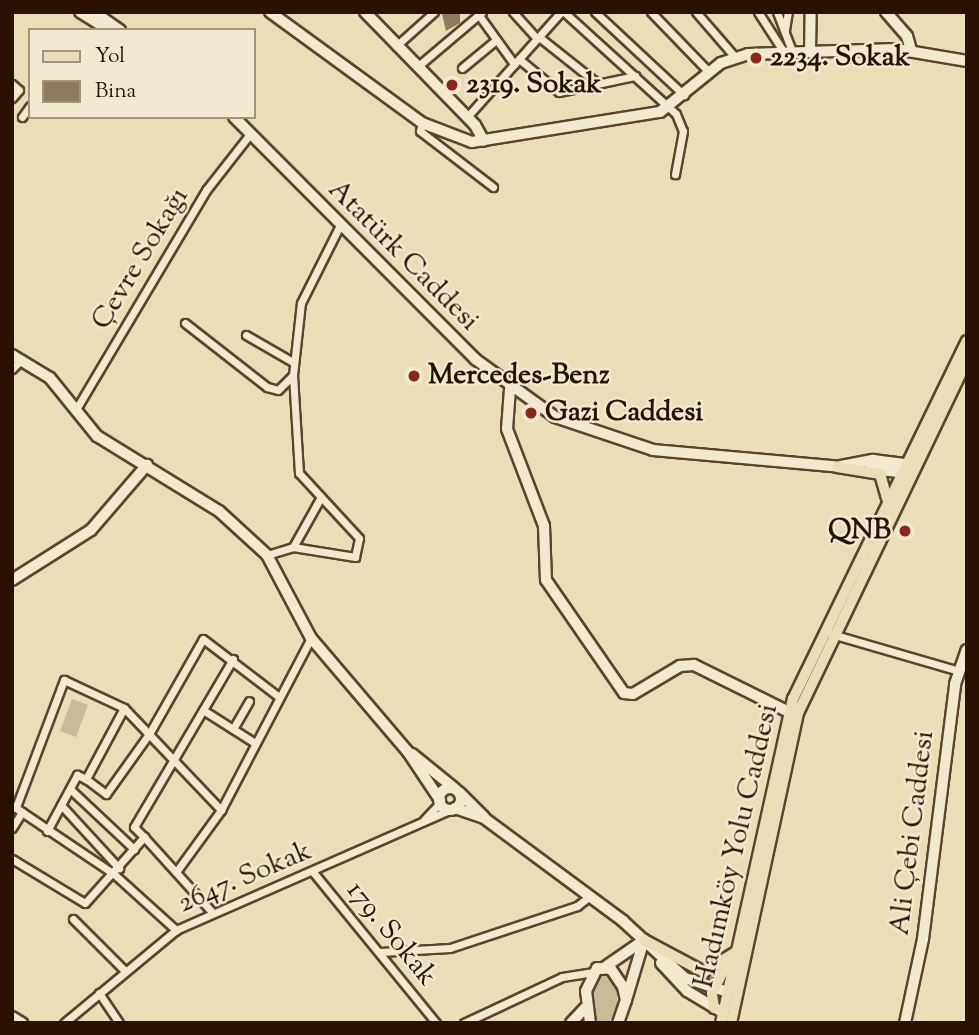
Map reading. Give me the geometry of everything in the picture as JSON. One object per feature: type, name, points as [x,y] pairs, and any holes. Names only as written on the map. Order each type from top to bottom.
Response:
[{"type":"main road","name":"Hadımköy Yolu Caddesi","points":[[726,1013],[791,738],[832,634],[889,519],[906,470],[967,341]]},
{"type":"main road","name":"Hadımköy Yolu Caddesi","points":[[726,1013],[736,953],[789,712],[886,504],[967,360]]},
{"type":"main road","points":[[837,467],[880,474],[887,486],[886,504]]},
{"type":"main road","points":[[644,940],[698,972],[710,972],[728,962]]},
{"type":"main road","points":[[726,1013],[714,988],[736,953]]},
{"type":"street","points":[[80,12],[114,28]]},
{"type":"street","points":[[270,12],[422,123],[461,140],[484,141],[670,107],[709,72],[734,57],[788,51],[911,50],[967,61]]},
{"type":"street","points":[[396,46],[433,12]]},
{"type":"street","points":[[513,12],[538,38],[597,83]]},
{"type":"street","points":[[467,117],[562,12],[670,107],[683,131],[675,174]]},
{"type":"street","points":[[594,12],[684,95]]},
{"type":"street","points":[[651,12],[709,72]]},
{"type":"street","points":[[696,12],[734,57]]},
{"type":"street","points":[[758,12],[788,51]]},
{"type":"street","points":[[777,12],[785,30],[788,51]]},
{"type":"street","points":[[785,30],[788,12]]},
{"type":"street","points":[[810,51],[811,12]]},
{"type":"street","points":[[886,12],[907,36],[911,50]]},
{"type":"street","points":[[417,67],[479,13],[496,40],[517,62],[559,92],[635,76]]},
{"type":"street","points":[[370,14],[396,46],[467,117],[484,141]]},
{"type":"street","points":[[462,68],[496,40]]},
{"type":"street","points":[[12,85],[19,90],[12,98]]},
{"type":"street","points":[[22,117],[28,109]]},
{"type":"street","points":[[231,119],[250,134]]},
{"type":"street","name":"Atatürk Caddesi","points":[[236,119],[340,225],[510,389],[555,417],[621,443],[766,464],[906,470]]},
{"type":"street","points":[[422,123],[420,131],[493,187]]},
{"type":"street","name":"Çevre Sokağı","points":[[75,411],[207,189],[250,134]]},
{"type":"street","points":[[267,555],[293,547],[355,557],[359,538],[299,473],[293,375],[302,303],[340,225]]},
{"type":"street","points":[[185,323],[267,387],[278,390],[293,375]]},
{"type":"street","points":[[246,335],[293,362]]},
{"type":"street","points":[[12,369],[17,356],[50,378],[97,436],[219,511],[267,555],[311,638],[408,752],[440,801],[453,809],[484,818]]},
{"type":"street","points":[[510,389],[507,429],[544,526],[546,580],[624,693],[633,694],[680,666],[694,665],[789,712]]},
{"type":"street","points":[[12,580],[92,530],[147,465]]},
{"type":"street","points":[[293,547],[321,497]]},
{"type":"street","points":[[832,634],[959,671]]},
{"type":"street","points":[[176,872],[221,810],[311,638]]},
{"type":"street","points":[[47,831],[76,775],[106,794],[112,790],[149,734],[203,639],[233,659],[279,697]]},
{"type":"street","name":"Ali Çebi Caddesi","points":[[905,1023],[923,939],[959,671],[967,650]]},
{"type":"street","points":[[211,911],[134,827],[233,659]]},
{"type":"street","points":[[12,828],[64,680],[124,708],[176,759],[221,810]]},
{"type":"street","points":[[233,729],[250,701]]},
{"type":"street","points":[[86,779],[124,708]]},
{"type":"street","points":[[203,710],[256,743]]},
{"type":"street","points":[[408,752],[457,791],[484,818],[590,896],[644,940],[685,978],[728,992]]},
{"type":"street","points":[[70,789],[134,849]]},
{"type":"street","points":[[424,820],[440,801],[443,790],[457,791]]},
{"type":"street","points":[[453,809],[457,791]]},
{"type":"street","points":[[61,804],[117,871],[176,930]]},
{"type":"street","points":[[17,808],[47,831],[117,871]]},
{"type":"street","name":"2647. Sokak","points":[[64,1023],[176,930],[211,911],[313,872],[453,809]]},
{"type":"street","points":[[12,859],[85,903],[117,871],[144,837]]},
{"type":"street","name":"179. Sokak","points":[[313,872],[436,1023]]},
{"type":"street","points":[[380,952],[450,948],[564,911],[590,896]]},
{"type":"street","points":[[73,919],[125,971]]},
{"type":"street","points":[[644,940],[679,984],[726,1013]]},
{"type":"street","points":[[464,1023],[562,977],[598,971],[644,940]]},
{"type":"street","points":[[618,1023],[644,940]]},
{"type":"street","points":[[598,971],[618,977],[626,1000]]},
{"type":"street","points":[[571,1023],[584,1008],[598,971]]},
{"type":"street","points":[[99,993],[120,1023]]},
{"type":"street","points":[[584,1008],[590,1023]]},
{"type":"street","points":[[12,1017],[22,1023]]},
{"type":"shaded area","points":[[72,699],[88,705],[76,737],[60,731]]},
{"type":"shaded area","points":[[603,973],[617,988],[617,1005],[609,1023],[593,1023],[590,987]]},
{"type":"building","points":[[460,12],[460,23],[446,31],[442,14]]},
{"type":"place","name":"2234. Sokak","points":[[756,58]]},
{"type":"place","name":"2319. Sokak","points":[[452,85]]},
{"type":"place","name":"Mercedes-Benz","points":[[414,376]]},
{"type":"place","name":"Gazi Caddesi","points":[[531,413]]},
{"type":"place","name":"QNB","points":[[905,531]]}]
